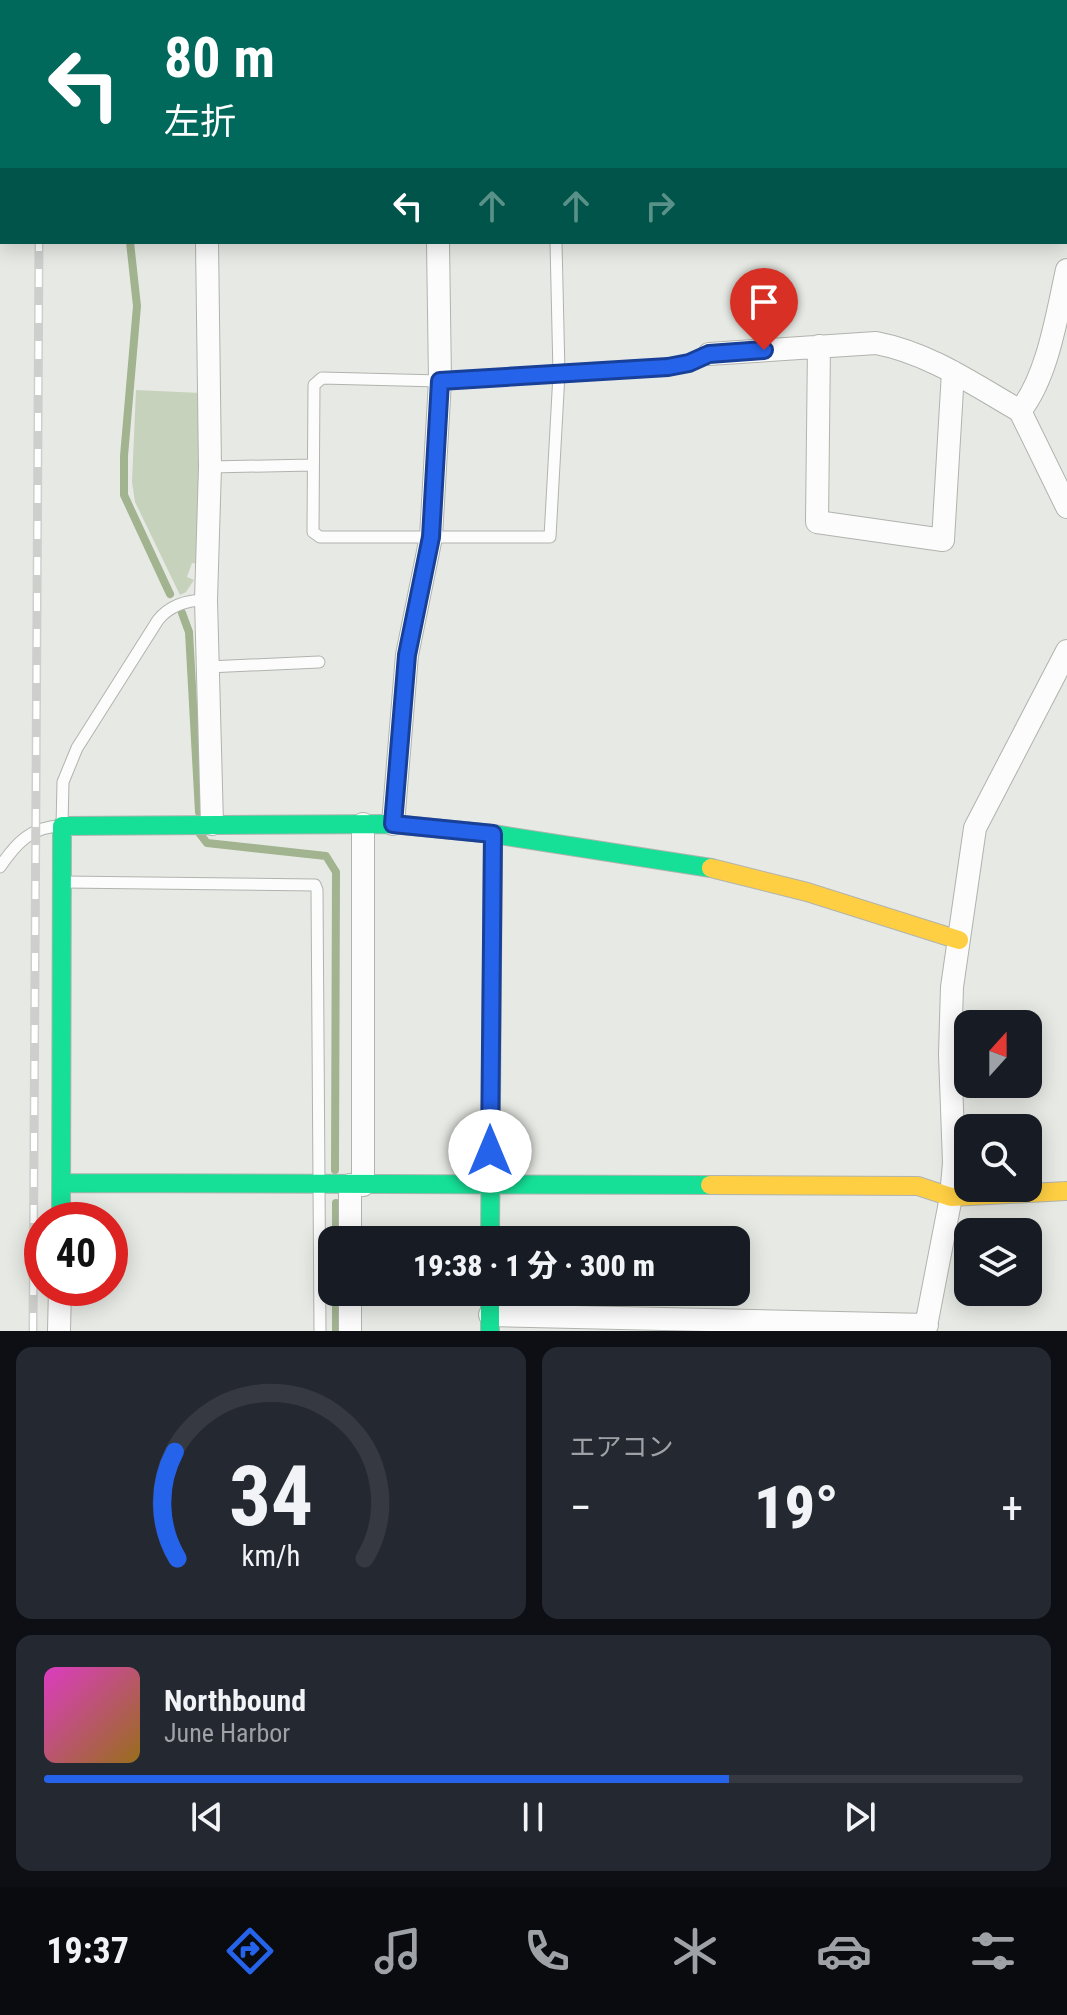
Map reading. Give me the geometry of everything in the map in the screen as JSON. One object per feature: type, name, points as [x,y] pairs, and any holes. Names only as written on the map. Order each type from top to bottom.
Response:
[{"type":"street","points":[[207,244],[210,467],[206,600],[212,824]]},
{"type":"street","points":[[393,824],[407,655],[431,537],[440,381],[438,244]]},
{"type":"street","points":[[1020,411],[1031,397],[1054,326],[1067,270]]},
{"type":"street","points":[[709,354],[876,343],[904,348],[1020,411],[1067,507]]},
{"type":"street","points":[[819,346],[817,522],[943,540],[953,372]]},
{"type":"street","points":[[490,1323],[926,1328],[951,1197],[954,1163],[951,1014],[975,828],[1067,651]]},
{"type":"street","points":[[352,1226],[357,1185],[363,824]]},
{"type":"street","points":[[61,1202],[62,826],[393,824],[493,834],[696,864],[807,892],[959,940]]},
{"type":"street","points":[[490,1226],[493,834]]},
{"type":"street","points":[[62,1183],[357,1185],[490,1182],[918,1186],[951,1197],[1067,1191]]},
{"type":"street","points":[[59,1331],[60,1306]]},
{"type":"street","points":[[350,1306],[350,1331]]},
{"type":"lane","points":[[556,244],[559,374],[550,537],[320,537],[313,532],[314,385],[322,378],[440,381],[559,374],[668,367],[689,363],[709,354]]},
{"type":"lane","points":[[210,467],[312,465]]},
{"type":"lane","points":[[0,867],[20,840],[50,826],[62,826],[63,782],[77,748],[150,633],[168,610],[184,602],[206,600]]},
{"type":"lane","points":[[208,667],[319,662]]},
{"type":"lane","points":[[63,882],[315,885],[320,1331]]},
{"type":"green space","points":[[136,390],[201,393],[199,564],[192,563],[187,577],[194,580],[180,595],[135,502],[132,482]]},
{"type":"waterway","points":[[130,244],[137,306],[124,456],[124,495],[170,594]]},
{"type":"waterway","points":[[182,613],[189,632],[199,812]]},
{"type":"waterway","points":[[200,834],[207,843],[326,856],[336,872],[335,1170]]},
{"type":"waterway","points":[[336,1203],[336,1226]]},
{"type":"waterway","points":[[336,1306],[336,1331]]},
{"type":"railway","points":[[33,1331],[39,244]]},
{"type":"traffic: fast","points":[[61,1202],[62,826],[393,824],[493,834],[711,868]]},
{"type":"traffic: fast","points":[[490,1226],[493,834]]},
{"type":"traffic: fast","points":[[62,1183],[710,1185]]},
{"type":"traffic: fast","points":[[490,1306],[490,1331]]},
{"type":"traffic: slow","points":[[711,868],[807,892],[959,940]]},
{"type":"traffic: slow","points":[[710,1185],[918,1186],[951,1197],[1067,1191]]},
{"type":"route","points":[[490,1151],[493,834],[393,824],[407,655],[431,537],[440,381],[668,367],[689,363],[709,354],[764,350]]}]
